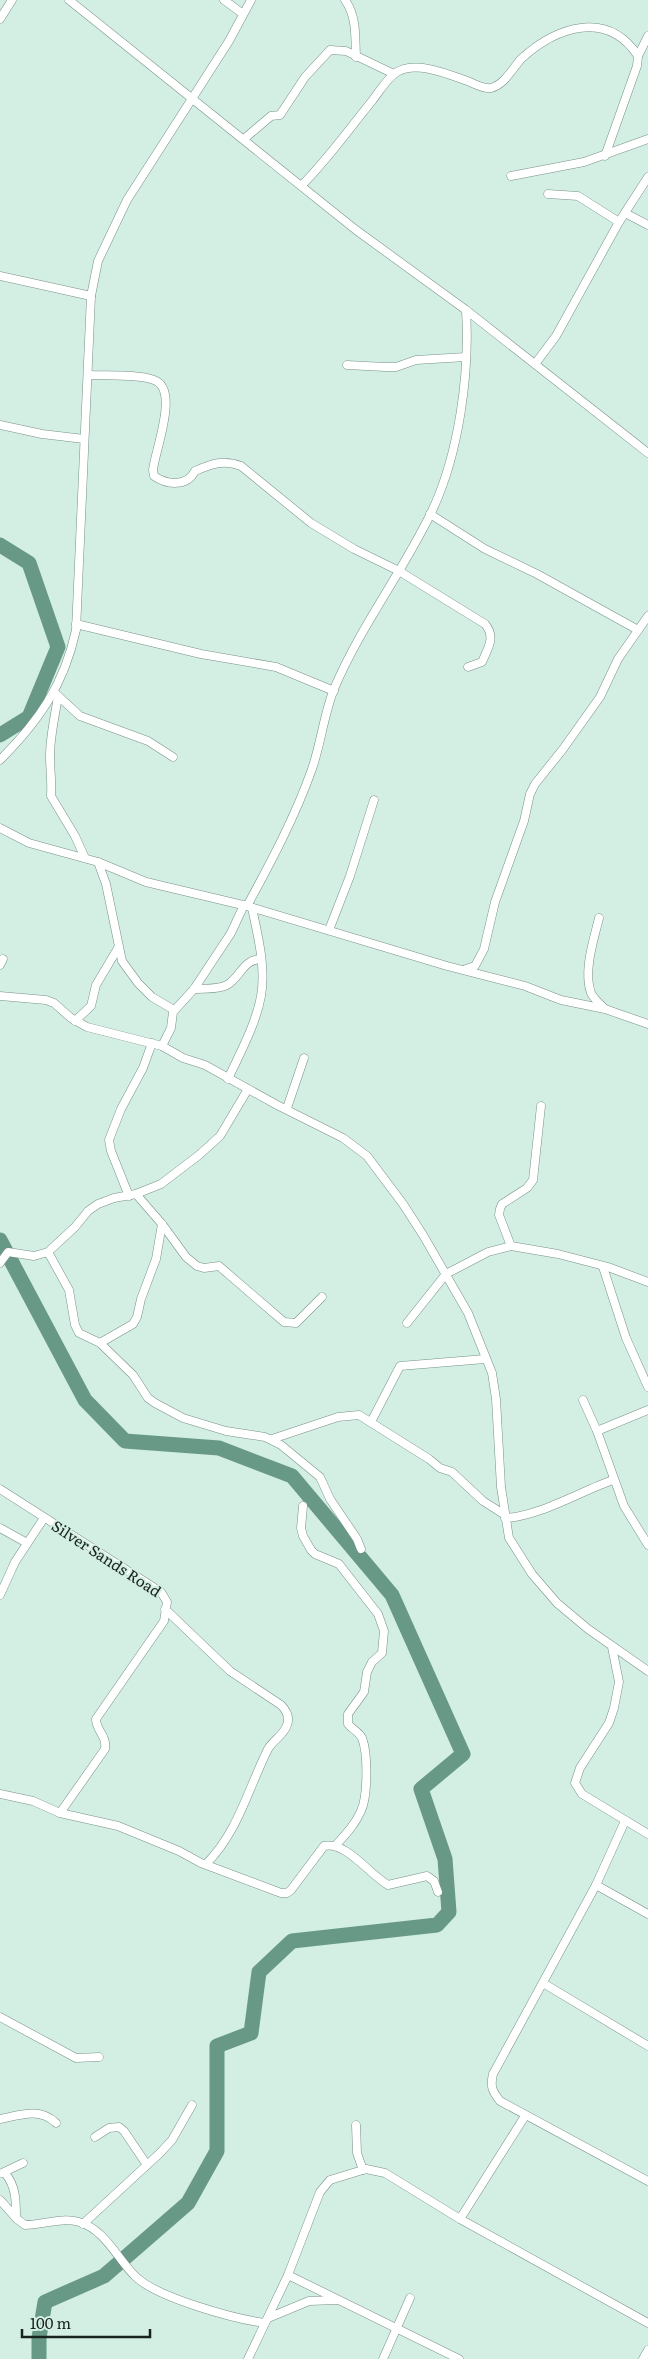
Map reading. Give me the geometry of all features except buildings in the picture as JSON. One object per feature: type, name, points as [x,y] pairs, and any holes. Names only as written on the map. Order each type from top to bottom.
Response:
[{"type":"street","points":[[0,19],[12,0]]},
{"type":"street","points":[[69,0],[356,230],[466,310],[648,453]]},
{"type":"street","points":[[224,0],[243,14]]},
{"type":"street","points":[[85,858],[72,831],[50,796],[53,783],[50,757],[56,695],[71,652],[76,624],[92,296],[98,262],[119,216],[144,172],[177,125],[192,97],[229,41],[251,0]]},
{"type":"street","points":[[345,0],[352,10],[354,19],[356,57]]},
{"type":"street","points":[[302,185],[321,166],[394,74],[410,68],[420,68],[443,72],[484,88],[492,88],[503,80],[534,47],[552,36],[587,27],[604,28],[621,37],[638,56]]},
{"type":"street","points":[[605,156],[637,66],[638,56],[648,36]]},
{"type":"street","points":[[244,139],[271,116],[280,115],[305,77],[330,50],[346,52],[394,74]]},
{"type":"street","points":[[511,176],[605,156],[648,139]]},
{"type":"street","points":[[535,364],[556,336],[619,222],[648,177]]},
{"type":"street","points":[[548,194],[578,196],[619,222]]},
{"type":"street","points":[[625,213],[648,225]]},
{"type":"street","points":[[0,276],[92,296]]},
{"type":"street","points":[[162,1046],[170,1028],[174,1010],[194,989],[248,907],[283,839],[312,769],[334,691],[371,617],[430,514],[452,459],[468,340],[466,310]]},
{"type":"street","points":[[347,365],[385,367],[416,360],[466,357]]},
{"type":"street","points":[[89,375],[146,378],[156,380],[162,386],[166,394],[164,419],[153,470],[154,476],[158,479],[181,484],[191,479],[195,471],[211,464],[233,463],[242,466],[311,523],[354,550],[399,571],[489,629],[492,639],[482,662],[468,667]]},
{"type":"street","points":[[0,425],[42,434],[84,439]]},
{"type":"street","points":[[430,514],[485,549],[537,574],[638,630]]},
{"type":"street","points":[[462,969],[471,969],[481,956],[495,902],[524,822],[530,794],[535,784],[574,735],[600,697],[618,659],[648,616]]},
{"type":"street","points":[[76,624],[201,654],[276,667],[334,691]]},
{"type":"street","points":[[56,695],[80,716],[148,741],[173,757]]},
{"type":"street","points":[[0,760],[29,731],[56,695]]},
{"type":"street","points":[[329,930],[350,876],[374,800]]},
{"type":"street","points":[[0,828],[30,843],[98,862],[146,882],[248,907],[462,969],[561,1000],[605,1009],[648,1024]]},
{"type":"street","points":[[98,862],[106,884],[122,961],[152,998],[174,1010]]},
{"type":"street","points":[[228,1078],[242,1049],[261,998],[261,959],[248,907]]},
{"type":"street","points":[[599,918],[589,972],[591,992],[595,1000],[605,1009]]},
{"type":"street","points":[[75,1021],[91,1006],[96,984],[118,948]]},
{"type":"street","points":[[194,989],[219,988],[227,985],[247,962],[261,959]]},
{"type":"street","points":[[0,996],[46,1000],[59,1006],[75,1021],[96,1030],[162,1046],[183,1058],[205,1065],[343,1138],[367,1156],[403,1204],[468,1313],[495,1383],[505,1517],[509,1538],[532,1574],[557,1603],[612,1648],[648,1672]]},
{"type":"street","points":[[152,1043],[143,1068],[121,1109],[109,1140],[110,1151],[132,1195],[162,1224],[186,1257],[197,1266],[204,1268],[219,1266],[287,1323],[296,1323],[302,1319],[322,1297]]},
{"type":"street","points":[[287,1108],[304,1058]]},
{"type":"street","points":[[0,1263],[8,1252],[34,1256],[48,1252],[75,1227],[88,1211],[98,1204],[114,1198],[132,1195],[161,1184],[220,1136],[248,1089]]},
{"type":"street","points":[[511,1246],[499,1215],[500,1209],[502,1204],[527,1188],[533,1180],[541,1106]]},
{"type":"street","points":[[100,1343],[133,1324],[137,1317],[141,1299],[156,1259],[162,1224]]},
{"type":"street","points":[[406,1323],[446,1274],[488,1252],[511,1246],[558,1254],[648,1282]]},
{"type":"street","points":[[48,1252],[69,1290],[75,1325],[79,1333],[100,1343],[133,1375],[148,1398],[183,1418],[210,1427],[272,1439],[320,1477],[330,1500],[357,1539],[361,1549]]},
{"type":"street","points":[[603,1267],[626,1338],[648,1387]]},
{"type":"street","points":[[371,1422],[400,1366],[485,1359]]},
{"type":"street","points":[[583,1400],[597,1431],[613,1480],[624,1506],[648,1545]]},
{"type":"street","points":[[597,1431],[648,1410]]},
{"type":"street","points":[[272,1439],[347,1415],[359,1415],[429,1459],[440,1468],[452,1472],[483,1501],[505,1517],[517,1518],[613,1480]]},
{"type":"street","name":"Silver Sands Road","points":[[0,1489],[95,1548],[130,1574],[161,1592],[166,1606],[230,1671],[281,1705],[287,1712],[289,1718],[286,1730],[268,1751],[230,1834],[220,1850],[206,1864]]},
{"type":"street","points":[[303,1506],[301,1528],[303,1536],[312,1550],[315,1554],[338,1564],[378,1614],[384,1631],[382,1653],[372,1662],[367,1672],[364,1692],[348,1714],[348,1724],[361,1736],[363,1743],[366,1769],[363,1805],[349,1831],[335,1846]]},
{"type":"street","name":"Silver Sands Road","points":[[0,1595],[27,1543],[44,1518]]},
{"type":"street","points":[[0,1528],[27,1543]]},
{"type":"street","points":[[60,1813],[105,1749],[106,1739],[96,1723],[97,1716],[164,1621],[166,1606]]},
{"type":"street","points":[[612,1648],[619,1682],[614,1708],[609,1723],[580,1768],[575,1783],[582,1794],[625,1822],[648,1834]]},
{"type":"street","points":[[0,1794],[32,1801],[60,1813],[118,1826],[280,1893],[288,1893],[324,1846],[335,1846],[388,1885],[427,1876],[434,1881],[438,1892]]},
{"type":"street","points":[[625,1822],[596,1885],[491,2081],[492,2092],[500,2101],[648,2181]]},
{"type":"street","points":[[596,1885],[648,1914]]},
{"type":"street","points":[[543,1983],[648,2046]]},
{"type":"street","points":[[0,2017],[76,2058],[100,2057]]},
{"type":"street","points":[[83,2224],[172,2140],[192,2106]]},
{"type":"street","points":[[0,2119],[32,2112],[44,2114],[56,2123]]},
{"type":"street","points":[[460,2219],[525,2116]]},
{"type":"street","points":[[356,2126],[357,2154],[363,2170]]},
{"type":"street","points":[[95,2137],[110,2128],[119,2127],[124,2131],[147,2165]]},
{"type":"street","points":[[16,2217],[16,2194],[12,2182],[3,2173],[23,2163]]},
{"type":"street","points":[[248,2359],[288,2275],[320,2192],[330,2180],[363,2170],[386,2173],[460,2219],[648,2323]]},
{"type":"street","points":[[0,2200],[25,2225],[59,2220],[83,2224],[95,2229],[136,2277],[148,2286],[208,2310],[266,2320],[309,2302],[339,2300]]},
{"type":"street","points":[[288,2275],[459,2359]]},
{"type":"street","points":[[383,2359],[410,2298]]},
{"type":"waterway","points":[[0,545],[29,563],[58,647],[29,717],[0,735]]},
{"type":"waterway","points":[[0,1240],[85,1400],[125,1441],[219,1448],[292,1476],[392,1595],[463,1754],[421,1789],[445,1859],[449,1912],[437,1925],[292,1941],[259,1972],[251,2033],[217,2046],[217,2151],[188,2203],[104,2276],[45,2302],[39,2338],[39,2359]]}]
